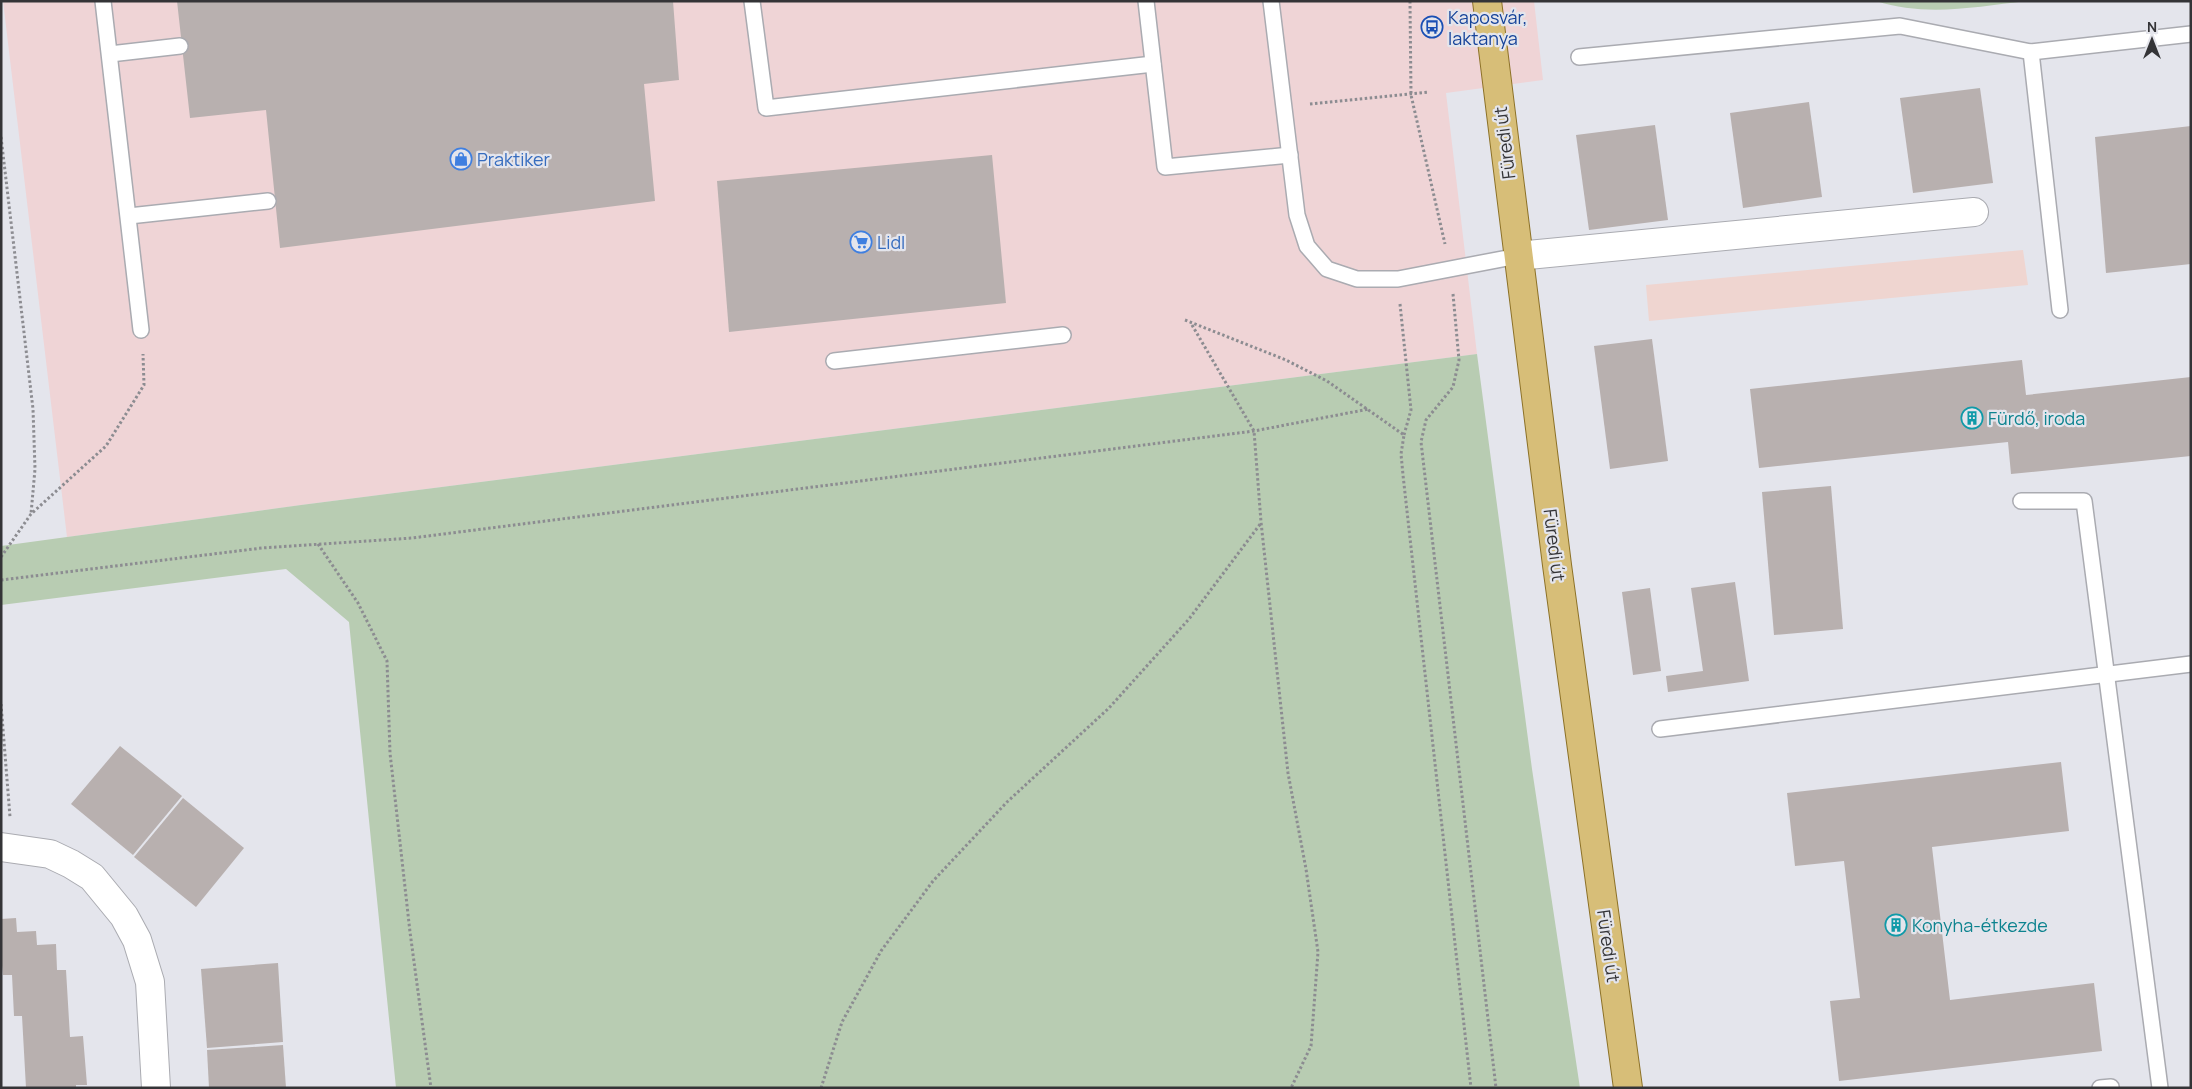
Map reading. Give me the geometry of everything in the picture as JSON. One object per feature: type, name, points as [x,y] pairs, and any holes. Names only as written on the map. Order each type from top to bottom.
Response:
[{"type":"main road","name":"Füredi út","points":[[1487,1],[1558,575],[1628,1088]]},
{"type":"street","points":[[1518,256],[1974,212]]},
{"type":"street","points":[[7,848],[50,854],[71,864],[92,877],[124,916],[137,940],[150,982],[156,1088]]},
{"type":"lane","points":[[103,1],[141,330]]},
{"type":"lane","points":[[752,1],[766,108],[1153,64]]},
{"type":"lane","points":[[1146,1],[1164,167],[1290,155]]},
{"type":"lane","points":[[1271,1],[1297,215],[1307,246],[1327,269],[1358,279],[1398,279],[1450,271],[1518,256]]},
{"type":"lane","points":[[1578,57],[1900,26],[2031,52],[2191,34]]},
{"type":"lane","points":[[110,54],[180,46]]},
{"type":"lane","points":[[2031,52],[2060,310]]},
{"type":"lane","points":[[129,216],[268,201]]},
{"type":"lane","points":[[834,361],[1063,336]]},
{"type":"lane","points":[[2021,501],[2084,501],[2160,1088]]},
{"type":"lane","points":[[1660,729],[2106,676],[2191,664]]},
{"type":"path","points":[[1410,1],[1411,94],[1450,271],[1459,360],[1453,387],[1426,420],[1421,442],[1496,1088]]},
{"type":"path","points":[[1284,106],[1429,92]]},
{"type":"path","points":[[1,137],[33,409],[36,469],[31,514]]},
{"type":"path","points":[[1398,279],[1411,410],[1401,454],[1471,1088]]},
{"type":"path","points":[[1185,320],[1192,325],[1286,360],[1327,381],[1404,435]]},
{"type":"path","points":[[1192,325],[1254,431],[1261,522],[1288,773],[1306,869],[1318,952],[1311,1046],[1291,1088]]},
{"type":"path","points":[[1,558],[31,514],[106,446],[144,384],[141,330]]},
{"type":"path","points":[[1,580],[262,548],[412,538],[1254,431],[1369,409]]},
{"type":"path","points":[[821,1088],[842,1022],[881,950],[933,881],[1007,802],[1109,708],[1189,619],[1261,522]]},
{"type":"path","points":[[318,544],[358,603],[387,661],[392,763],[410,932],[431,1088]]},
{"type":"path","points":[[1,704],[7,848]]},
{"type":"shaded area","points":[[3,1],[1534,1],[1543,80],[1446,93],[1477,354],[301,505],[67,537]]},
{"type":"shaded area","points":[[2023,250],[2028,285],[1649,321],[1646,285]]},
{"type":"green space","points":[[1876,1],[2026,1],[1969,8],[1932,10],[1894,6]]},
{"type":"green space","points":[[1477,354],[1532,769],[1580,1088],[396,1088],[349,622],[286,569],[1,605],[1,546],[301,505]]},
{"type":"building","name":"Praktiker","points":[[177,1],[673,1],[679,80],[644,84],[655,201],[280,248],[266,110],[190,118]]},
{"type":"building","points":[[1980,88],[1993,183],[1913,193],[1900,98]]},
{"type":"building","points":[[1809,102],[1822,197],[1743,208],[1730,113]]},
{"type":"building","points":[[1655,125],[1668,220],[1589,230],[1576,135]]},
{"type":"building","points":[[2191,126],[2191,264],[2106,273],[2095,137]]},
{"type":"building","name":"Lidl","points":[[992,155],[1006,303],[729,332],[717,181]]},
{"type":"building","points":[[1652,339],[1668,461],[1610,469],[1594,346]]},
{"type":"building","name":"Fürdő, iroda","points":[[2022,360],[2026,395],[2191,377],[2191,456],[2011,474],[2008,442],[1759,468],[1750,389]]},
{"type":"building","points":[[1831,486],[1843,629],[1774,635],[1762,492]]},
{"type":"building","points":[[1735,582],[1749,681],[1668,692],[1666,676],[1703,671],[1691,588]]},
{"type":"building","points":[[1650,588],[1661,671],[1633,675],[1622,592]]},
{"type":"building","points":[[120,746],[182,796],[133,855],[71,804]]},
{"type":"building","name":"Konyha-étkezde","points":[[2061,762],[2069,831],[1932,847],[1950,1000],[2094,983],[2102,1051],[1839,1081],[1830,1001],[1860,998],[1844,861],[1795,866],[1787,793]]},
{"type":"building","points":[[183,798],[244,848],[196,907],[134,857]]},
{"type":"building","points":[[16,918],[17,932],[36,931],[37,945],[56,944],[57,970],[66,970],[70,1037],[83,1036],[87,1085],[76,1085],[76,1088],[26,1088],[22,1016],[14,1016],[12,975],[3,975],[1,956],[1,919]]},
{"type":"building","points":[[278,963],[283,1042],[207,1048],[201,969]]},
{"type":"building","points":[[283,1045],[286,1088],[209,1088],[207,1050]]},
{"type":"place","name":"Kaposvár, laktanya","points":[[1432,27]]},
{"type":"place","name":"Praktiker","points":[[461,159]]},
{"type":"place","name":"Lidl","points":[[861,242]]},
{"type":"place","name":"Fürdő, iroda","points":[[1972,418]]},
{"type":"place","name":"Konyha-étkezde","points":[[1896,925]]}]
